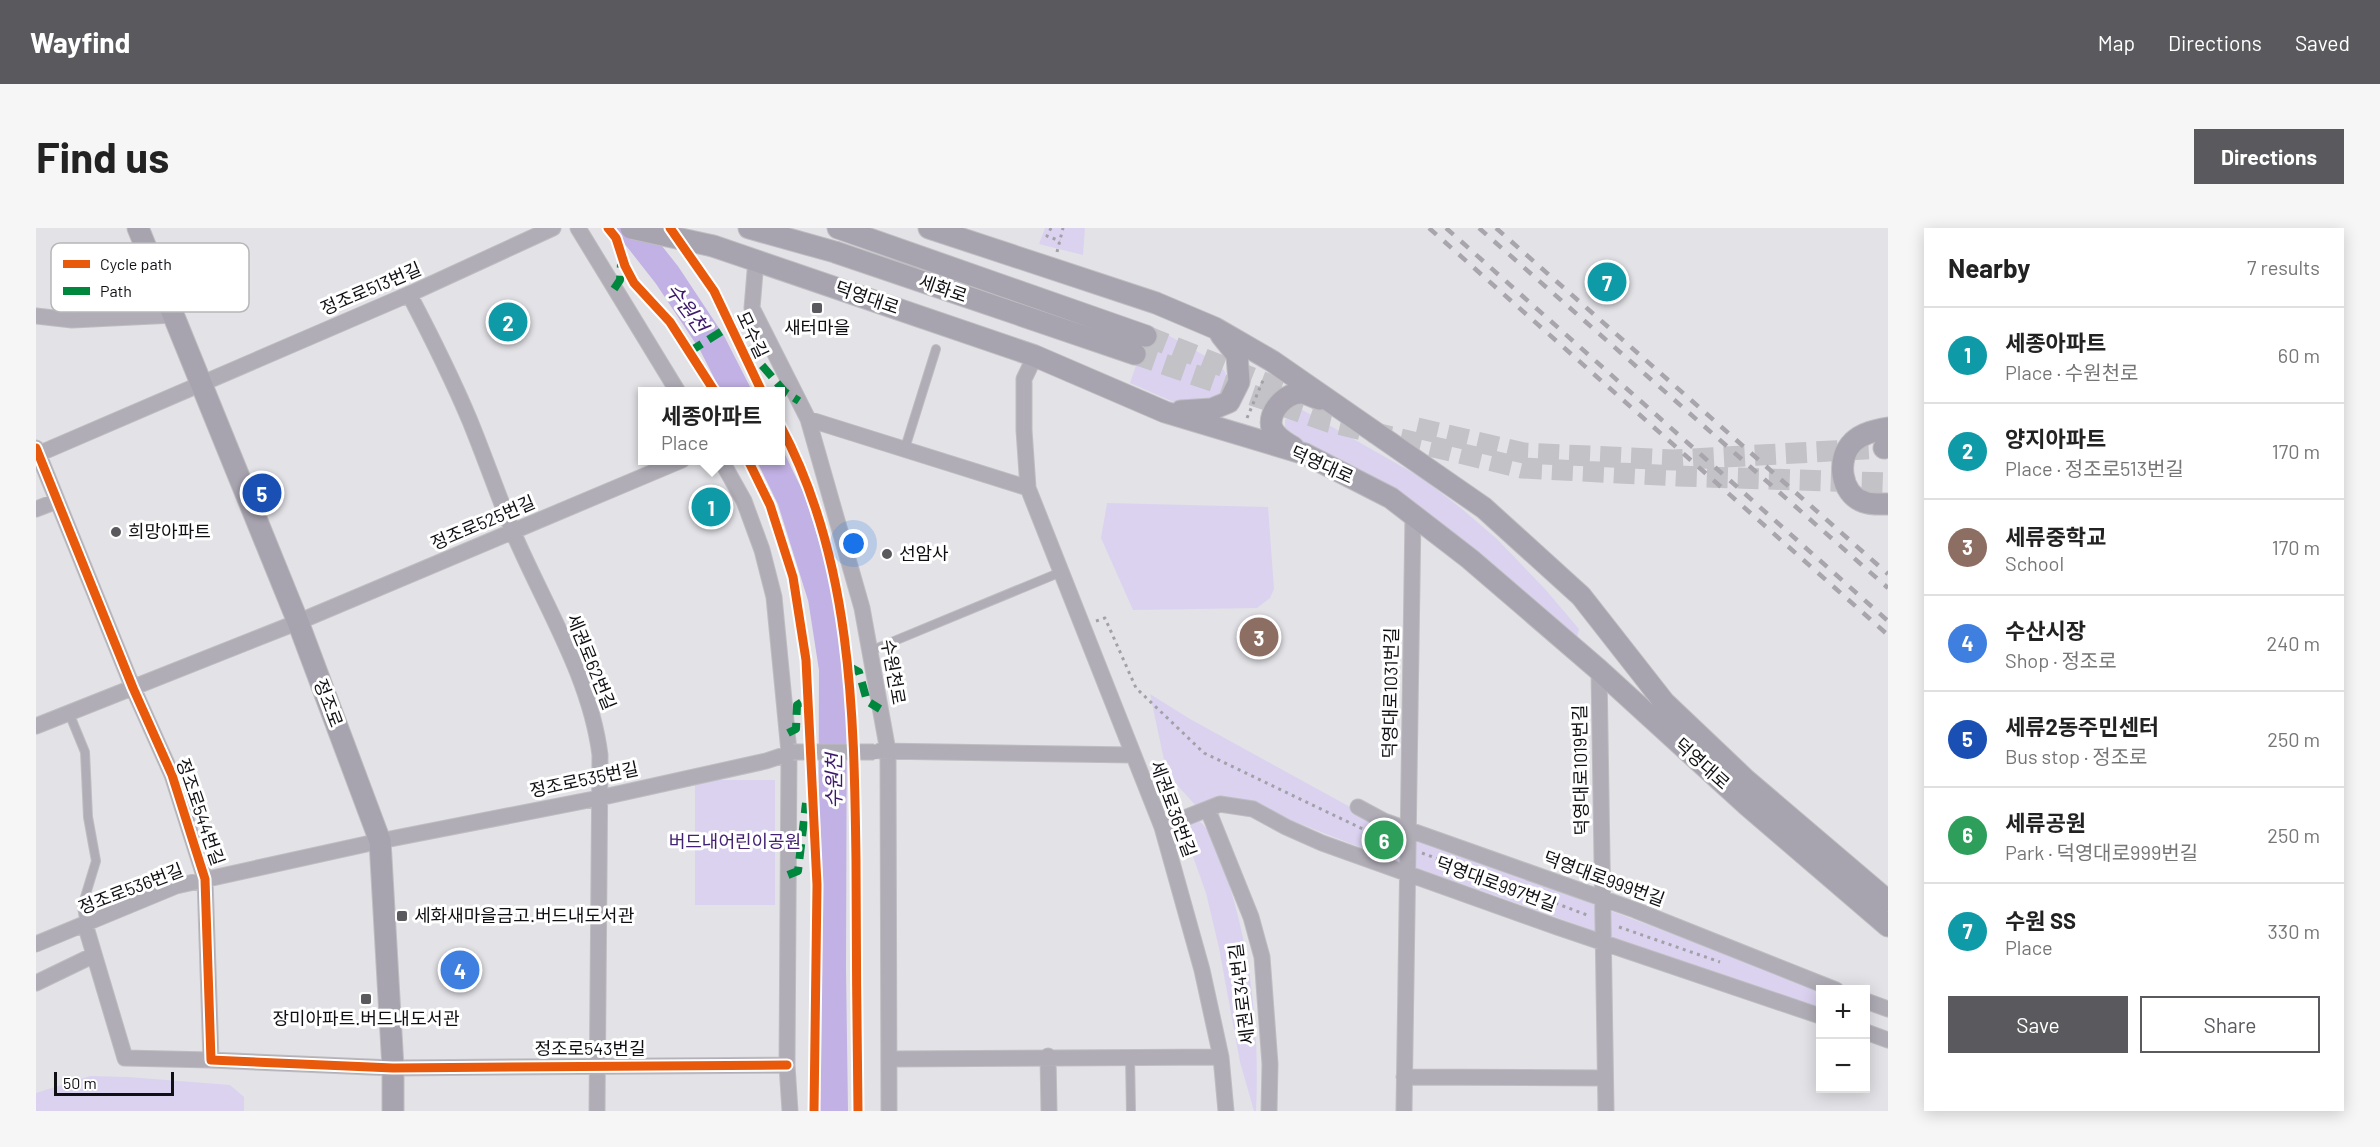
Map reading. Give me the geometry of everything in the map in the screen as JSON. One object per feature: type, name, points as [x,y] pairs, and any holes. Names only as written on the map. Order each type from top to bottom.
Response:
[{"type":"main road","name":"정조로","points":[[138,228],[144,243]]},
{"type":"main road","name":"덕영대로","points":[[631,228],[713,246],[1035,356],[1165,412],[1305,454],[1391,498],[1470,559],[1599,670],[1747,805],[1888,926]]},
{"type":"main road","name":"세화로","points":[[749,228],[836,252],[1135,354]]},
{"type":"main road","name":"세화로","points":[[838,228],[1146,336]]},
{"type":"main road","name":"덕영대로","points":[[929,228],[1155,303],[1215,328],[1272,361],[1484,508],[1581,596],[1664,702],[1746,780],[1888,901]]},
{"type":"main road","name":"정조로","points":[[173,312],[298,622],[380,841],[393,1068],[393,1111]]},
{"type":"main road","points":[[1165,412],[1212,409],[1229,402],[1239,382],[1237,355],[1215,328]]},
{"type":"main road","points":[[1305,454],[1278,438],[1272,427],[1272,415],[1276,407],[1283,399],[1301,393],[1335,404]]},
{"type":"main road","points":[[1887,441],[1868,432],[1854,440],[1845,452],[1841,463],[1846,484],[1862,502],[1877,505],[1888,504]]},
{"type":"street","name":"정조로513번길","points":[[37,452],[409,294],[553,228]]},
{"type":"street","points":[[578,228],[675,387]]},
{"type":"street","name":"수원천로","points":[[756,260],[752,308],[808,419],[862,608],[870,651],[881,751],[889,1111]]},
{"type":"street","name":"세권로62번길","points":[[409,294],[441,356],[469,420],[513,532],[585,692],[596,726],[600,756],[597,1111]]},
{"type":"street","points":[[36,316],[72,320],[174,315]]},
{"type":"street","points":[[1035,356],[1024,379],[1024,430],[1028,488],[1133,755]]},
{"type":"street","points":[[808,419],[1028,488]]},
{"type":"street","name":"정조로544번길","points":[[37,452],[133,688],[172,775],[205,879],[211,1060]]},
{"type":"street","name":"정조로525번길","points":[[36,726],[298,622],[670,465]]},
{"type":"street","points":[[724,465],[744,501],[762,550],[774,597],[791,752],[787,1065],[790,1111]]},
{"type":"street","points":[[36,509],[57,501]]},
{"type":"street","name":"덕영대로1031번길","points":[[1404,1111],[1413,515]]},
{"type":"street","name":"덕영대로1019번길","points":[[1599,670],[1606,1111]]},
{"type":"street","name":"세권로36번길","points":[[791,752],[1133,755],[1162,828],[1202,970],[1221,1057],[1226,1111]]},
{"type":"street","name":"정조로535번길","points":[[380,841],[598,798],[766,761],[791,752]]},
{"type":"street","name":"덕영대로997번길","points":[[1162,828],[1220,804],[1253,809],[1322,843],[1816,1014]]},
{"type":"street","name":"덕영대로999번길","points":[[1358,807],[1384,821],[1602,898],[1823,985]]},
{"type":"street","name":"세권로34번길","points":[[1208,810],[1251,917],[1262,957],[1270,1064],[1269,1111]]},
{"type":"street","name":"정조로536번길","points":[[36,944],[176,886],[380,841]]},
{"type":"street","points":[[85,924],[125,1058],[393,1068]]},
{"type":"street","points":[[36,983],[94,955]]},
{"type":"street","points":[[1870,1002],[1888,1009]]},
{"type":"street","points":[[1870,1033],[1888,1040]]},
{"type":"street","points":[[1048,1056],[1049,1111]]},
{"type":"street","points":[[889,1059],[1048,1056],[1221,1057]]},
{"type":"street","name":"정조로543번길","points":[[393,1068],[787,1065]]},
{"type":"street","points":[[1404,1077],[1605,1078]]},
{"type":"lane","points":[[905,448],[936,349]]},
{"type":"lane","points":[[870,651],[1061,572]]},
{"type":"lane","points":[[69,713],[84,752],[88,817],[96,861],[82,907],[85,924]]},
{"type":"lane","points":[[1130,1057],[1131,1111]]},
{"type":"path","points":[[608,228],[616,238],[625,266],[634,283],[670,322],[711,387]]},
{"type":"path","points":[[1051,228],[1047,236],[1060,241],[1063,228]]},
{"type":"path","points":[[1246,420],[1264,378]]},
{"type":"green space","points":[[1045,228],[1085,228],[1083,255],[1039,244]]},
{"type":"green space","points":[[1150,325],[1207,357],[1224,370],[1228,380],[1228,390],[1223,397],[1185,407],[1130,383]]},
{"type":"green space","points":[[1299,408],[1422,478],[1462,509],[1497,539],[1545,589],[1579,629],[1577,637],[1538,606],[1289,441],[1285,432],[1285,420]]},
{"type":"green space","points":[[1107,503],[1268,507],[1274,589],[1270,598],[1257,608],[1133,610],[1101,538]]},
{"type":"green space","points":[[1150,694],[1190,719],[1381,824],[1816,988],[1816,1009],[1385,857],[1255,806],[1197,807],[1167,774]]},
{"type":"green space","name":"버드내어린이공원","points":[[695,780],[775,780],[775,905],[695,905]]},
{"type":"green space","points":[[1198,820],[1210,834],[1215,845],[1240,923],[1254,1017],[1256,1111],[1254,1111],[1240,1062],[1219,948],[1206,893],[1186,837],[1190,825]]},
{"type":"green space","points":[[90,1076],[230,1085],[244,1097],[244,1111],[36,1111],[36,1093]]},
{"type":"waterway","name":"수원천","points":[[630,228],[667,275],[712,343],[734,387]]},
{"type":"waterway","name":"수원천","points":[[774,465],[791,499],[822,598],[833,669],[834,1111]]},
{"type":"tunnel","points":[[1146,336],[1306,399]]},
{"type":"tunnel","points":[[1135,354],[1329,422],[1522,468],[1888,483]]},
{"type":"tunnel","points":[[1417,428],[1524,453],[1673,460],[1884,448]]},
{"type":"railway","points":[[1429,228],[1888,635]]},
{"type":"railway","points":[[1446,228],[1888,621]]},
{"type":"railway","points":[[1479,228],[1888,588]]},
{"type":"railway","points":[[1496,228],[1888,574]]},
{"type":"marked path","points":[[614,289],[620,280],[621,264]]},
{"type":"marked path","points":[[689,352],[730,326]]},
{"type":"marked path","points":[[747,348],[781,387]]},
{"type":"marked path","points":[[785,392],[799,401]]},
{"type":"marked path","points":[[848,666],[859,672],[867,701],[880,709]]},
{"type":"marked path","points":[[788,733],[796,729],[797,705],[808,698]]},
{"type":"marked path","points":[[788,875],[798,871],[806,803]]},
{"type":"cycle path","points":[[608,228],[616,238],[625,266],[634,283],[670,322],[712,387]]},
{"type":"cycle path","name":"모수길","points":[[670,228],[714,291],[760,387]]},
{"type":"cycle path","points":[[785,436],[804,476],[822,529],[835,582],[844,637],[850,693],[855,804],[858,1111]]},
{"type":"cycle path","points":[[36,448],[133,688],[172,775],[205,879],[211,1060],[393,1068],[787,1065]]},
{"type":"cycle path","points":[[750,465],[770,505],[793,577],[806,660],[817,885],[814,1111]]},
{"type":"place","name":"수원 SS","points":[[1607,282]]},
{"type":"place","name":"새터마을","points":[[817,308]]},
{"type":"place","name":"양지아파트","points":[[508,322]]},
{"type":"place","name":"세류2동주민센터","points":[[262,493]]},
{"type":"place","name":"세종아파트","points":[[711,507]]},
{"type":"place","name":"희망아파트","points":[[116,532]]},
{"type":"place","name":"선암사","points":[[887,554]]},
{"type":"place","name":"세류중학교","points":[[1259,637]]},
{"type":"place","name":"세류공원","points":[[1384,840]]},
{"type":"place","name":"세화새마을금고.버드내도서관","points":[[402,916]]},
{"type":"place","name":"수산시장","points":[[460,970]]},
{"type":"place","name":"장미아파트.버드내도서관","points":[[366,999]]}]
